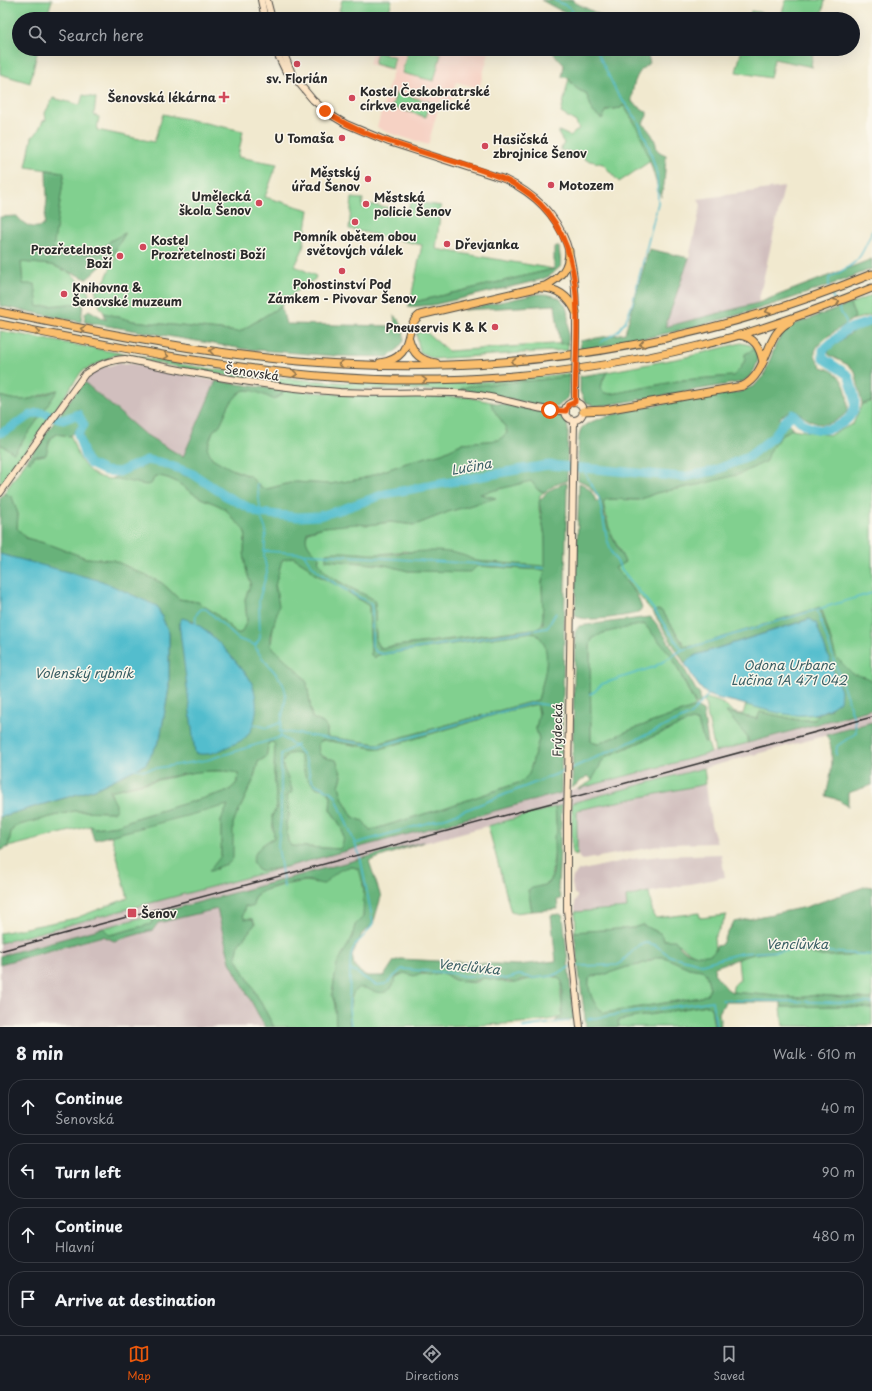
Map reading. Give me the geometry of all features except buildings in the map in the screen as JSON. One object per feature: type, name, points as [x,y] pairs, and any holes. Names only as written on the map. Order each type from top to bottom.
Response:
[{"type":"highway","points":[[356,365],[379,364],[392,360],[402,352],[409,338],[414,320],[424,314],[537,288],[552,282],[567,266],[569,251]]},
{"type":"highway","points":[[0,312],[119,336],[223,352],[299,361],[356,365],[464,366],[569,356],[670,339],[766,312],[872,274]]},
{"type":"highway","points":[[537,288],[549,288],[561,293],[570,301],[576,312]]},
{"type":"highway","points":[[0,324],[162,356],[258,370],[367,379],[461,379],[524,375],[615,362],[694,348],[724,340],[809,312],[872,288]]},
{"type":"highway","points":[[583,411],[605,410],[739,387],[754,379],[760,371],[780,329],[788,323],[804,317],[809,312]]},
{"type":"highway","points":[[724,340],[738,335],[751,338],[758,346],[763,362]]},
{"type":"highway","points":[[409,338],[414,352],[424,360],[436,363],[454,363],[464,366]]},
{"type":"main road","points":[[261,0],[264,12]]},
{"type":"main road","points":[[267,0],[270,12]]},
{"type":"main road","points":[[278,56],[285,70],[313,100],[331,115],[346,124],[384,140],[498,177],[522,188],[537,200],[550,214],[561,230],[569,251],[574,273],[576,312],[575,402]]},
{"type":"main road","points":[[285,56],[294,78]]},
{"type":"main road","name":"Šenovská","points":[[0,493],[69,394],[85,374],[99,365],[115,360],[125,359],[214,378],[264,385],[342,392],[472,394],[536,408],[566,411]]},
{"type":"main road","points":[[575,402],[580,404],[583,411],[580,418],[574,420],[568,417],[566,411],[568,405],[575,402]]},
{"type":"main road","name":"Frýdecká","points":[[574,420],[567,816],[567,910],[580,1027]]},
{"type":"shaded area","points":[[371,56],[488,56],[479,88],[456,82],[451,101],[441,98],[428,145],[386,132],[377,127],[393,71],[369,64]]},
{"type":"shaded area","points":[[784,187],[758,303],[664,327],[688,262],[701,205],[698,199]]},
{"type":"shaded area","points":[[118,363],[134,364],[216,381],[183,457],[143,433],[83,381],[95,370]]},
{"type":"shaded area","points":[[872,709],[872,722],[854,728],[0,956],[0,943]]},
{"type":"shaded area","points":[[706,784],[711,824],[717,843],[669,844],[583,860],[577,855],[577,810]]},
{"type":"shaded area","points":[[721,854],[725,877],[626,897],[627,908],[575,912],[575,900],[577,899],[577,895],[574,894],[572,883],[573,877],[578,871],[632,859],[661,856]]},
{"type":"shaded area","points":[[217,908],[230,962],[265,1027],[0,1027],[0,964],[104,936],[115,941],[153,930],[158,923]]},
{"type":"green space","points":[[0,0],[52,0],[48,12],[12,12],[12,56],[36,56],[30,83],[0,74]]},
{"type":"green space","points":[[342,0],[392,0],[389,12],[339,11]]},
{"type":"green space","points":[[541,0],[573,0],[574,2],[594,12],[563,12]]},
{"type":"green space","points":[[786,0],[825,0],[822,12],[782,12]]},
{"type":"green space","points":[[376,56],[395,57],[392,69],[374,64]]},
{"type":"green space","points":[[406,56],[440,56],[434,81],[402,73]]},
{"type":"green space","points":[[556,56],[648,56],[650,63],[641,70],[635,80],[632,91],[632,102],[647,112],[647,116],[643,123],[653,137],[657,150],[666,155],[664,185],[661,197],[641,138],[623,105],[621,108],[607,110],[602,119],[593,112],[586,93],[576,88],[569,78],[562,77],[564,65]]},
{"type":"green space","points":[[740,56],[813,56],[811,65],[813,67],[774,59],[770,78],[736,72]]},
{"type":"green space","points":[[569,78],[576,88],[586,93],[593,112],[602,119],[607,110],[621,108],[623,105],[638,128],[650,157],[649,162],[619,182],[603,164],[586,160],[577,153],[560,150],[564,143],[559,135],[559,131],[570,136],[579,129],[576,122],[561,113]]},
{"type":"green space","points":[[396,93],[430,102],[426,117],[392,107]]},
{"type":"green space","points":[[83,95],[96,98],[94,115],[99,117],[97,130],[154,142],[163,114],[243,131],[238,157],[277,164],[265,197],[309,210],[303,249],[295,266],[316,276],[315,279],[294,293],[281,306],[239,332],[133,321],[104,313],[99,305],[95,288],[98,284],[103,284],[105,281],[116,258],[112,256],[125,234],[110,241],[100,253],[86,254],[52,250],[64,176],[63,172],[26,167],[32,137],[36,134],[43,121],[46,120],[45,113],[53,98],[80,105]]},
{"type":"green space","points":[[46,170],[63,172],[64,175],[53,250],[86,254],[100,253],[110,241],[125,233],[112,256],[87,279],[52,265],[21,262],[23,284],[35,284],[38,307],[83,304],[81,322],[0,306],[0,217],[17,216],[22,222],[32,227],[40,227],[44,225],[47,200]]},
{"type":"green space","points":[[352,198],[363,199],[362,207],[367,208],[368,204],[408,211],[410,201],[441,206],[436,249],[554,269],[410,303],[422,245],[349,229]]},
{"type":"green space","points":[[554,247],[559,247],[561,266],[550,276],[540,280],[433,305],[408,307],[410,303],[554,269]]},
{"type":"green space","points":[[649,249],[689,258],[665,327],[758,303],[872,259],[872,269],[836,283],[728,318],[656,336],[581,350],[580,341],[625,333]]},
{"type":"green space","points":[[21,262],[52,265],[70,273],[87,288],[90,299],[84,300],[83,304],[38,307],[23,284]]},
{"type":"green space","points":[[537,294],[557,297],[563,302],[568,315],[568,343],[560,344],[555,305],[463,310]]},
{"type":"green space","points":[[872,295],[872,315],[852,320],[855,317],[850,304]]},
{"type":"green space","points":[[850,304],[855,317],[820,343],[816,348],[815,353],[816,358],[822,367],[835,373],[843,383],[846,389],[848,411],[835,421],[828,424],[815,423],[802,416],[795,410],[788,412],[779,418],[790,425],[792,429],[782,435],[773,446],[765,462],[740,474],[702,484],[656,493],[639,500],[607,499],[603,502],[605,518],[614,541],[625,562],[615,568],[637,595],[642,608],[638,613],[624,616],[589,619],[575,616],[579,483],[589,489],[596,501],[602,501],[587,484],[578,480],[578,446],[581,429],[590,423],[606,417],[629,411],[739,392],[754,386],[764,375],[776,344],[783,332],[792,325]]},
{"type":"green space","points":[[281,306],[286,324],[395,326],[394,315],[402,326],[404,341],[396,351],[388,357],[336,356],[244,349],[84,322],[85,313],[89,310],[106,320],[104,313],[133,321],[239,332]]},
{"type":"green space","points":[[872,325],[872,401],[862,404],[855,371],[848,365],[829,355],[828,350],[855,330]]},
{"type":"green space","points":[[0,331],[184,365],[286,378],[408,384],[489,381],[569,373],[569,376],[469,386],[461,389],[464,391],[340,389],[282,385],[144,361],[128,355],[115,355],[82,371],[0,489],[0,444],[14,453],[57,390],[24,400],[10,399],[0,396]]},
{"type":"green space","points":[[426,332],[448,351],[568,343],[568,350],[434,359],[420,352],[416,333]]},
{"type":"green space","points":[[741,343],[750,345],[755,349],[745,354],[745,360],[740,369],[733,376],[683,380],[612,394],[605,393],[601,390],[601,385],[607,372],[686,357]]},
{"type":"green space","points":[[755,349],[759,356],[755,368],[749,377],[742,382],[595,406],[585,402],[580,392],[580,376],[607,372],[603,379],[601,389],[605,393],[612,394],[683,380],[733,376],[740,369],[745,360],[745,354]]},
{"type":"green space","points":[[569,376],[568,397],[558,407],[535,405],[460,389],[469,386]]},
{"type":"green space","points":[[83,381],[143,433],[183,457],[216,381],[282,390],[282,395],[273,399],[252,390],[244,390],[238,394],[229,405],[220,425],[213,431],[207,448],[212,458],[233,470],[250,476],[261,488],[267,489],[294,482],[330,484],[361,479],[412,461],[442,453],[463,443],[499,440],[507,433],[506,428],[494,410],[491,402],[559,415],[566,422],[568,428],[567,481],[556,484],[545,492],[538,490],[531,481],[480,494],[496,498],[448,512],[415,525],[390,522],[368,525],[355,524],[324,527],[308,531],[306,539],[309,546],[320,558],[318,559],[321,566],[326,572],[341,583],[373,599],[375,603],[376,642],[380,648],[539,628],[543,624],[542,582],[545,571],[543,570],[477,566],[471,572],[408,571],[385,565],[326,560],[326,553],[338,552],[384,554],[439,551],[452,552],[475,561],[545,566],[545,536],[539,502],[551,490],[559,485],[567,483],[561,793],[286,867],[259,871],[253,863],[255,854],[266,842],[274,838],[272,816],[277,807],[274,772],[275,745],[273,742],[269,742],[266,757],[258,762],[253,781],[233,823],[233,858],[228,864],[209,871],[221,856],[221,820],[228,805],[94,840],[90,826],[95,828],[118,825],[139,817],[228,791],[236,784],[238,774],[227,771],[212,771],[175,776],[109,791],[116,804],[116,810],[113,812],[74,811],[15,826],[11,832],[8,847],[0,851],[0,817],[95,789],[146,764],[160,739],[169,688],[169,633],[157,606],[0,554],[0,498],[4,493],[12,497],[18,514],[17,528],[26,538],[51,545],[86,558],[113,560],[162,583],[179,599],[198,602],[216,614],[237,633],[241,633],[247,621],[245,599],[251,583],[247,573],[245,560],[244,547],[246,536],[243,528],[228,512],[219,506],[195,495],[169,478],[155,476],[151,484],[146,485],[112,478],[149,464],[161,466],[188,477],[191,471],[166,460],[156,458],[146,459],[118,469],[103,468],[92,460],[85,448],[83,433],[87,426],[86,421],[78,409],[69,416],[58,417]],"holes":[[[293,557],[309,567],[313,573],[339,586],[369,606],[371,655],[374,658],[378,655],[532,632],[540,637],[544,644],[546,653],[545,673],[538,700],[377,744],[327,737],[327,728],[323,723],[312,718],[307,683],[302,675],[271,646],[271,636],[279,605],[275,586],[282,560]],[[192,620],[212,636],[248,676],[184,656],[179,623]],[[537,704],[539,713],[536,729],[539,739],[529,774],[521,782],[375,829],[370,830],[363,821],[353,817],[343,799],[339,786],[342,776],[336,760],[326,758],[319,754],[318,743],[323,740],[380,749],[507,711]],[[299,753],[306,778],[317,788],[325,789],[331,796],[330,810],[339,823],[343,834],[340,849],[291,846],[288,841],[286,822],[289,816],[287,796],[292,792],[282,763],[288,754]]]},
{"type":"green space","points":[[58,390],[43,412],[33,412],[10,427],[0,430],[0,396],[23,400],[36,398]]},
{"type":"green space","points":[[244,390],[257,391],[273,399],[282,395],[282,390],[372,396],[467,397],[491,402],[494,410],[504,424],[507,433],[499,440],[463,443],[442,453],[412,461],[361,479],[330,484],[294,482],[267,489],[261,488],[250,476],[224,466],[212,458],[207,448],[213,431],[220,425],[229,405],[238,394]]},
{"type":"green space","points":[[872,401],[872,683],[868,678],[853,674],[836,657],[822,610],[694,646],[685,646],[663,612],[658,610],[653,612],[615,568],[625,562],[609,528],[603,502],[607,499],[639,500],[656,493],[702,484],[765,462],[772,446],[782,435],[792,429],[830,435],[853,424],[862,404]]},
{"type":"green space","points":[[34,414],[42,414],[14,453],[0,444],[0,435]]},
{"type":"green space","points":[[77,417],[80,424],[71,436],[56,434],[50,439],[46,455],[34,456],[30,462],[27,460],[55,421],[64,423]]},
{"type":"green space","points":[[56,434],[71,436],[82,462],[91,472],[97,475],[106,479],[123,479],[144,484],[151,484],[155,476],[169,478],[195,495],[222,507],[241,526],[246,536],[244,547],[245,560],[247,573],[251,583],[245,599],[247,621],[241,634],[237,633],[216,614],[198,602],[179,599],[162,583],[113,560],[86,558],[51,545],[26,538],[17,528],[18,514],[12,497],[4,493],[27,460],[30,462],[34,456],[41,456],[53,436]]},
{"type":"green space","points":[[531,480],[538,490],[545,492],[540,495],[539,509],[545,536],[546,567],[475,561],[472,559],[404,551],[372,555],[360,553],[326,560],[386,565],[408,571],[477,566],[543,570],[545,571],[542,583],[544,618],[539,628],[380,648],[376,642],[375,603],[373,599],[330,576],[319,564],[319,558],[311,549],[306,540],[308,532],[324,527],[355,523],[368,525],[390,522],[415,525],[448,512],[495,498],[479,494]]},
{"type":"green space","points":[[293,557],[309,567],[313,573],[339,586],[369,606],[371,655],[374,658],[378,655],[532,632],[540,637],[545,644],[547,653],[547,663],[538,700],[377,744],[327,737],[327,728],[323,723],[312,718],[307,683],[302,675],[271,646],[277,592],[275,584],[276,576],[282,560]]},
{"type":"green space","points":[[820,607],[836,657],[853,674],[868,678],[872,683],[872,709],[748,743],[748,738],[726,712],[757,719],[760,712],[798,720],[815,720],[817,714],[831,709],[809,619],[696,655],[689,659],[685,664],[653,612],[658,610],[663,612],[684,646],[694,646]]},
{"type":"green space","points":[[650,617],[667,639],[700,695],[700,702],[696,705],[671,655],[644,624],[603,633],[592,639],[590,646],[591,742],[598,744],[630,730],[696,707],[703,711],[708,743],[704,742],[698,722],[692,720],[605,757],[592,780],[587,776],[572,788],[575,632],[579,626]]},
{"type":"green space","points":[[644,624],[671,654],[696,707],[630,730],[598,744],[591,742],[590,642],[594,638],[606,632]]},
{"type":"green space","points":[[704,698],[721,703],[732,711],[740,714],[743,714],[746,704],[790,714],[817,714],[815,720],[798,720],[760,712],[757,719],[727,712],[748,738],[748,743],[715,752]]},
{"type":"green space","points":[[537,704],[539,713],[536,729],[539,739],[529,774],[521,782],[375,829],[369,830],[363,821],[353,817],[343,799],[339,786],[342,776],[336,760],[326,758],[319,754],[318,743],[323,740],[380,749],[507,711]]},
{"type":"green space","points":[[692,720],[698,722],[704,742],[708,743],[711,753],[578,789],[592,781],[596,770],[605,757]]},
{"type":"green space","points":[[872,722],[872,785],[848,793],[848,806],[836,799],[826,796],[831,773],[832,757],[826,735]]},
{"type":"green space","points":[[269,742],[274,742],[275,745],[274,772],[277,807],[272,816],[274,838],[262,846],[253,858],[259,871],[286,867],[0,943],[0,933],[76,918],[128,898],[111,835],[229,804],[221,820],[221,856],[216,870],[231,840],[233,823],[253,781],[258,762],[266,757]]},
{"type":"green space","points":[[300,752],[306,778],[325,789],[331,796],[330,810],[342,829],[344,839],[341,849],[291,846],[288,842],[286,822],[289,816],[287,796],[292,789],[282,763],[288,754]]},
{"type":"green space","points":[[704,768],[706,784],[577,810],[577,855],[572,853],[572,803]]},
{"type":"green space","points":[[199,771],[231,771],[238,774],[238,779],[236,784],[228,791],[139,817],[118,825],[95,828],[90,826],[8,847],[11,832],[15,826],[74,811],[113,812],[112,795],[109,791]]},
{"type":"green space","points":[[562,805],[558,889],[561,899],[557,900],[558,909],[532,911],[528,890],[549,883],[553,874],[554,836],[557,833],[555,807]]},
{"type":"green space","points":[[555,807],[557,833],[551,880],[547,884],[528,890],[532,911],[511,912],[488,826]]},
{"type":"green space","points":[[423,842],[369,861],[381,897],[373,924],[362,934],[352,955],[354,965],[361,973],[367,976],[384,976],[394,961],[400,959],[518,965],[556,961],[551,915],[560,914],[563,916],[574,1019],[555,1021],[562,1016],[562,981],[555,976],[522,980],[516,983],[484,978],[473,982],[455,980],[445,974],[440,973],[429,975],[422,973],[414,976],[404,973],[396,977],[392,987],[385,992],[361,988],[356,989],[350,1008],[349,1019],[351,1027],[336,1027],[335,1005],[332,995],[337,964],[352,938],[355,925],[363,917],[364,887],[359,869],[354,867],[340,870],[324,884],[312,881],[298,881],[272,887],[264,890],[254,897],[253,907],[245,906],[243,916],[245,919],[252,919],[255,924],[239,944],[236,957],[274,1027],[265,1027],[230,962],[217,909],[158,923],[153,930],[114,941],[103,936],[0,964],[0,956],[103,928],[110,935],[151,924],[155,914]]},
{"type":"green space","points":[[354,867],[361,872],[365,900],[363,917],[355,925],[352,938],[335,975],[332,995],[335,1004],[336,1027],[274,1027],[236,957],[239,944],[255,924],[253,919],[245,919],[243,916],[245,906],[249,907],[254,897],[262,891],[306,881],[316,883],[343,868]]},
{"type":"green space","points":[[867,886],[872,887],[872,956],[860,953],[848,956],[822,956],[797,950],[786,950],[749,955],[715,967],[714,973],[727,989],[732,992],[797,998],[817,995],[872,999],[872,1008],[840,1006],[781,1007],[781,1002],[725,1002],[719,1013],[721,1027],[715,1027],[711,1008],[706,1005],[620,1020],[618,1021],[619,1027],[586,1027],[574,932],[633,928],[642,925],[660,933],[664,940],[675,940],[685,951],[707,955],[712,954],[715,951],[716,946],[721,945],[734,922],[806,907]],"holes":[[[658,957],[664,957],[689,968],[702,970],[706,974],[710,988],[707,994],[701,997],[604,1013],[594,1003],[589,988],[589,979],[592,976],[603,975],[627,967],[639,965]]]},
{"type":"green space","points":[[649,892],[653,915],[656,918],[699,913],[700,918],[727,915],[714,938],[715,951],[710,955],[705,956],[694,954],[673,941],[664,939],[656,931],[642,925],[633,928],[574,932],[576,927],[575,912],[627,908],[626,897]]},
{"type":"green space","points":[[155,914],[151,924],[110,935],[103,928]]},
{"type":"green space","points":[[797,950],[822,956],[848,956],[860,953],[872,956],[872,999],[817,995],[797,998],[732,992],[734,984],[740,980],[738,960],[747,955]]},
{"type":"green space","points":[[658,957],[664,957],[689,968],[702,970],[706,974],[710,988],[707,994],[701,997],[604,1013],[597,1007],[594,1003],[589,988],[589,979],[592,976],[603,975],[627,967],[639,965]]},
{"type":"green space","points":[[404,973],[417,975],[441,973],[453,979],[472,983],[483,978],[515,983],[539,977],[552,976],[562,981],[561,998],[563,1014],[562,1016],[550,1020],[496,1024],[351,1027],[348,1011],[350,999],[355,990],[359,987],[381,992],[385,991],[392,985],[396,977]]},
{"type":"green space","points":[[706,1005],[711,1008],[714,1027],[619,1027],[618,1021],[620,1020]]},
{"type":"green space","points":[[840,1006],[872,1008],[872,1025],[859,1025],[859,1027],[783,1026],[781,1007]]},
{"type":"water","name":"Volenský rybník","points":[[0,554],[102,581],[157,606],[169,633],[169,688],[160,739],[146,764],[95,789],[0,817]]},
{"type":"water","points":[[182,618],[200,626],[218,642],[248,676],[252,683],[256,699],[256,716],[254,724],[246,737],[210,754],[195,753],[179,623]]},
{"type":"water","name":"Odona Urbanc Lučina 1A 471 042","points":[[810,619],[816,623],[841,691],[840,701],[829,709],[817,713],[791,715],[714,697],[707,694],[701,688],[685,664],[689,659],[696,655]]},
{"type":"waterway","points":[[554,0],[569,7],[573,12]]},
{"type":"waterway","points":[[599,56],[617,93],[637,119],[649,147],[657,174],[658,203],[632,305],[625,322],[618,331],[600,343]]},
{"type":"waterway","points":[[829,287],[829,278],[852,265],[860,256],[872,231]]},
{"type":"waterway","points":[[831,293],[834,300]]},
{"type":"waterway","points":[[836,304],[846,321],[847,329]]},
{"type":"waterway","name":"Lučina","points":[[0,433],[11,428],[27,417],[37,413],[42,413],[63,420],[78,414],[84,425],[78,434],[85,457],[90,464],[105,471],[119,472],[147,460],[163,463],[193,474],[226,496],[259,513],[298,517],[319,516],[385,494],[549,465],[684,477],[713,471],[748,457],[773,437],[785,421],[793,414],[803,424],[816,429],[829,429],[842,424],[847,420],[854,409],[855,402],[852,385],[848,375],[823,358],[823,350],[847,329],[872,321]]},
{"type":"waterway","points":[[582,467],[599,498],[607,539],[612,553],[622,570],[654,610],[682,650]]},
{"type":"waterway","points":[[257,484],[261,514]]},
{"type":"waterway","name":"Venclůvka","points":[[259,513],[266,530],[264,557],[267,572],[259,600],[260,638],[255,646],[261,656],[277,674],[285,690],[286,697],[280,731],[281,737],[294,745],[304,756],[312,781],[335,795],[360,856],[373,923],[369,930],[354,947],[350,969],[376,985],[386,984],[402,969],[451,973],[468,977],[482,975],[506,979],[519,975],[534,978],[552,976],[572,966]]},
{"type":"waterway","points":[[264,551],[544,568]]},
{"type":"waterway","points":[[304,554],[325,577],[371,604],[372,647],[376,652],[382,654],[547,628],[556,613]]},
{"type":"waterway","points":[[590,694],[602,684],[654,667],[682,650],[872,593]]},
{"type":"waterway","points":[[196,624],[195,617],[201,609],[206,609],[238,639],[255,645]]},
{"type":"waterway","points":[[817,610],[855,721],[856,733],[837,746],[836,755]]},
{"type":"waterway","points":[[570,769],[690,715],[708,695]]},
{"type":"waterway","points":[[279,731],[379,746],[533,703],[547,705]]},
{"type":"waterway","points":[[254,724],[267,728],[282,722]]},
{"type":"waterway","points":[[135,769],[144,770],[207,760],[281,737]]},
{"type":"waterway","points":[[284,887],[278,846],[281,816],[281,754],[297,745]]},
{"type":"waterway","points":[[357,843],[448,817],[567,770]]},
{"type":"waterway","name":"Venclůvka","points":[[575,966],[618,965],[640,944],[647,943],[655,945],[670,956],[702,964],[741,953],[801,950],[872,955]]},
{"type":"waterway","points":[[350,969],[349,1008],[351,1027]]},
{"type":"waterway","points":[[722,1000],[872,1003]]},
{"type":"waterway","points":[[588,1019],[712,1001],[716,1027]]},
{"type":"waterway","points":[[523,1027],[569,1021]]},
{"type":"railway","points":[[0,951],[872,717]]},
{"type":"place","name":"sv. Florián","points":[[297,64]]},
{"type":"place","name":"Šenovská lékárna","points":[[224,97]]},
{"type":"place","name":"Kostel Českobratrské církve evangelické","points":[[352,98]]},
{"type":"place","name":"U Tomaša","points":[[342,138]]},
{"type":"place","name":"Hasičská zbrojnice Šenov","points":[[485,146]]},
{"type":"place","name":"Městský úřad Šenov","points":[[368,179]]},
{"type":"place","name":"Motozem","points":[[551,185]]},
{"type":"place","name":"Umělecká škola Šenov","points":[[259,203]]},
{"type":"place","name":"Městská policie Šenov","points":[[366,204]]},
{"type":"place","name":"Pomník obětem obou světových válek","points":[[355,222]]},
{"type":"place","name":"Dřevjanka","points":[[447,244]]},
{"type":"place","name":"Kostel Prozřetelnosti Boží","points":[[143,247]]},
{"type":"place","name":"Prozřetelnost Boží","points":[[120,256]]},
{"type":"place","name":"Pohostinství Pod Zámkem - Pivovar Šenov","points":[[342,271]]},
{"type":"place","name":"Knihovna & Šenovské muzeum","points":[[64,294]]},
{"type":"place","name":"Pneuservis K & K","points":[[495,327]]},
{"type":"place","name":"Šenov","points":[[132,913]]},
{"type":"route","points":[[325,111],[346,124],[368,134],[400,146],[504,179],[522,188],[537,200],[550,214],[563,235],[572,261],[575,286],[576,333],[575,402],[568,405],[566,411],[550,410]]}]
